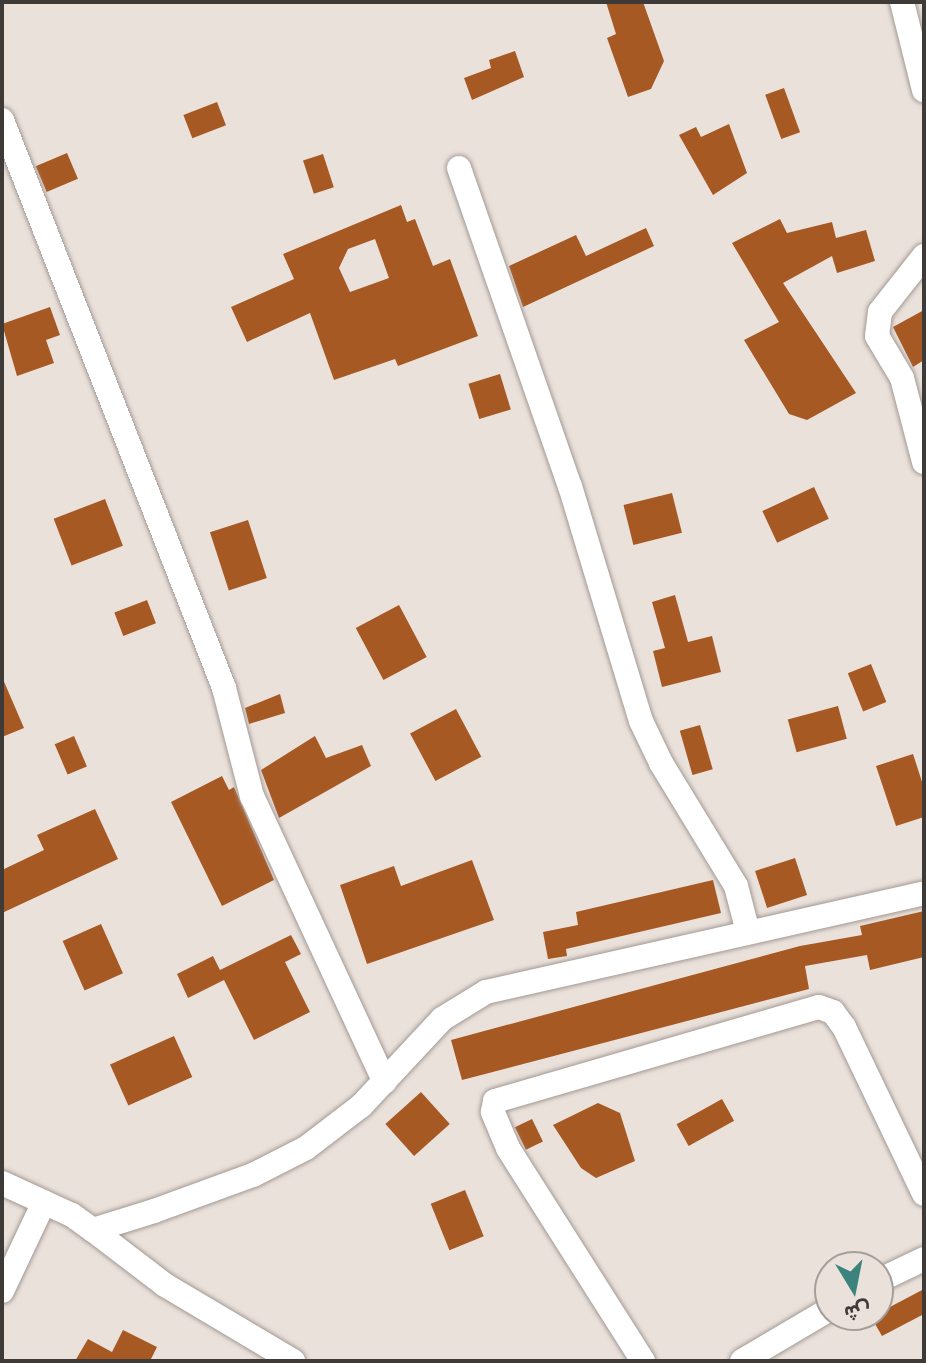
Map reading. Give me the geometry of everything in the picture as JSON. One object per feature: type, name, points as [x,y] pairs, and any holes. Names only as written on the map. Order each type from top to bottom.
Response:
[{"type":"street","points":[[902,2],[924,90]]},
{"type":"street","points":[[2,120],[224,688],[252,796],[385,1082]]},
{"type":"street","points":[[459,168],[570,486],[641,721],[661,763],[736,886],[748,932]]},
{"type":"street","points":[[924,256],[880,312],[877,336],[902,378],[924,462]]},
{"type":"street","points":[[93,1230],[253,1175],[306,1148],[385,1082],[442,1019],[486,992],[924,893]]},
{"type":"street","points":[[643,1361],[508,1148],[493,1112],[495,1101],[819,1007],[833,1012],[844,1027],[924,1194]]},
{"type":"street","points":[[2,1183],[93,1230],[165,1285],[293,1361]]},
{"type":"street","points":[[2,1291],[44,1202]]},
{"type":"street","points":[[894,1273],[924,1259]]},
{"type":"street","points":[[742,1361],[814,1318]]},
{"type":"building","points":[[606,2],[643,2],[664,61],[651,89],[628,97],[607,38],[616,34]]},
{"type":"building","points":[[515,51],[524,77],[472,100],[464,78],[491,68],[489,60]]},
{"type":"building","points":[[784,88],[800,132],[781,139],[765,95]]},
{"type":"building","points":[[217,102],[226,125],[192,138],[183,115]]},
{"type":"building","points":[[729,124],[747,173],[713,195],[679,135],[696,127],[701,137]]},
{"type":"building","points":[[67,153],[78,179],[47,192],[36,166]]},
{"type":"building","points":[[323,154],[334,187],[314,194],[303,160]]},
{"type":"building","points":[[401,205],[407,222],[415,219],[433,266],[450,259],[478,336],[398,366],[395,359],[334,380],[310,313],[247,342],[231,307],[294,279],[283,254]],"holes":[[[375,239],[389,278],[350,292],[339,268],[348,249]]]},
{"type":"building","points":[[780,219],[787,233],[832,222],[836,238],[866,230],[875,261],[837,273],[832,256],[783,283],[856,393],[807,420],[789,414],[744,340],[779,322],[732,243]]},
{"type":"building","points":[[646,228],[654,246],[523,307],[509,266],[576,235],[586,256]]},
{"type":"building","points":[[50,307],[60,335],[46,340],[54,363],[17,376],[2,324]]},
{"type":"building","points":[[924,310],[924,360],[913,367],[893,327]]},
{"type":"building","points":[[500,374],[511,409],[479,419],[468,384]]},
{"type":"building","points":[[814,487],[829,519],[777,543],[762,511]]},
{"type":"building","points":[[672,493],[682,533],[633,545],[623,505]]},
{"type":"building","points":[[105,499],[123,546],[72,565],[54,519]]},
{"type":"building","points":[[248,520],[267,578],[229,590],[210,532]]},
{"type":"building","points":[[675,595],[688,642],[712,636],[721,672],[662,687],[653,651],[665,648],[652,602]]},
{"type":"building","points":[[147,600],[156,623],[123,636],[114,613]]},
{"type":"building","points":[[399,605],[427,657],[383,680],[356,628]]},
{"type":"building","points":[[871,664],[886,702],[863,711],[848,673]]},
{"type":"building","points":[[2,677],[24,728],[2,737]]},
{"type":"building","points":[[280,694],[285,713],[249,724],[245,708]]},
{"type":"building","points":[[838,706],[847,739],[797,752],[788,719]]},
{"type":"building","points":[[456,709],[481,757],[435,781],[410,733]]},
{"type":"building","points":[[700,725],[713,769],[692,775],[680,731]]},
{"type":"building","points":[[74,736],[87,766],[68,775],[55,744]]},
{"type":"building","points":[[315,736],[326,758],[362,745],[371,766],[279,818],[261,770]]},
{"type":"building","points":[[913,754],[924,788],[924,817],[896,826],[876,766]]},
{"type":"building","points":[[222,776],[229,790],[234,787],[274,880],[222,906],[171,802]]},
{"type":"building","points":[[95,809],[118,859],[2,913],[2,870],[44,850],[37,835]]},
{"type":"building","points":[[795,858],[807,895],[767,908],[755,871]]},
{"type":"building","points":[[472,860],[494,920],[367,964],[340,885],[394,866],[401,886]]},
{"type":"building","points":[[713,880],[721,913],[566,949],[567,956],[548,959],[543,932],[578,925],[576,912]]},
{"type":"building","points":[[924,911],[924,957],[870,970],[867,955],[805,966],[809,989],[462,1080],[451,1040],[800,946],[862,935],[860,926]]},
{"type":"building","points":[[101,924],[123,973],[85,990],[63,941]]},
{"type":"building","points":[[291,935],[301,954],[285,962],[310,1012],[254,1040],[224,980],[188,998],[177,974],[213,956],[220,970]]},
{"type":"building","points":[[174,1036],[192,1077],[128,1106],[110,1064]]},
{"type":"building","points":[[421,1092],[450,1124],[414,1156],[385,1124]]},
{"type":"building","points":[[722,1099],[734,1121],[689,1146],[677,1124]]},
{"type":"building","points":[[598,1103],[620,1113],[635,1161],[596,1178],[581,1168],[553,1125]]},
{"type":"building","points":[[532,1119],[543,1141],[526,1150],[515,1127]]},
{"type":"building","points":[[465,1190],[484,1236],[449,1250],[431,1204]]},
{"type":"building","points":[[924,1289],[924,1314],[894,1330],[894,1305]]},
{"type":"building","points":[[123,1330],[157,1347],[150,1361],[75,1361],[88,1339],[112,1352]]}]
